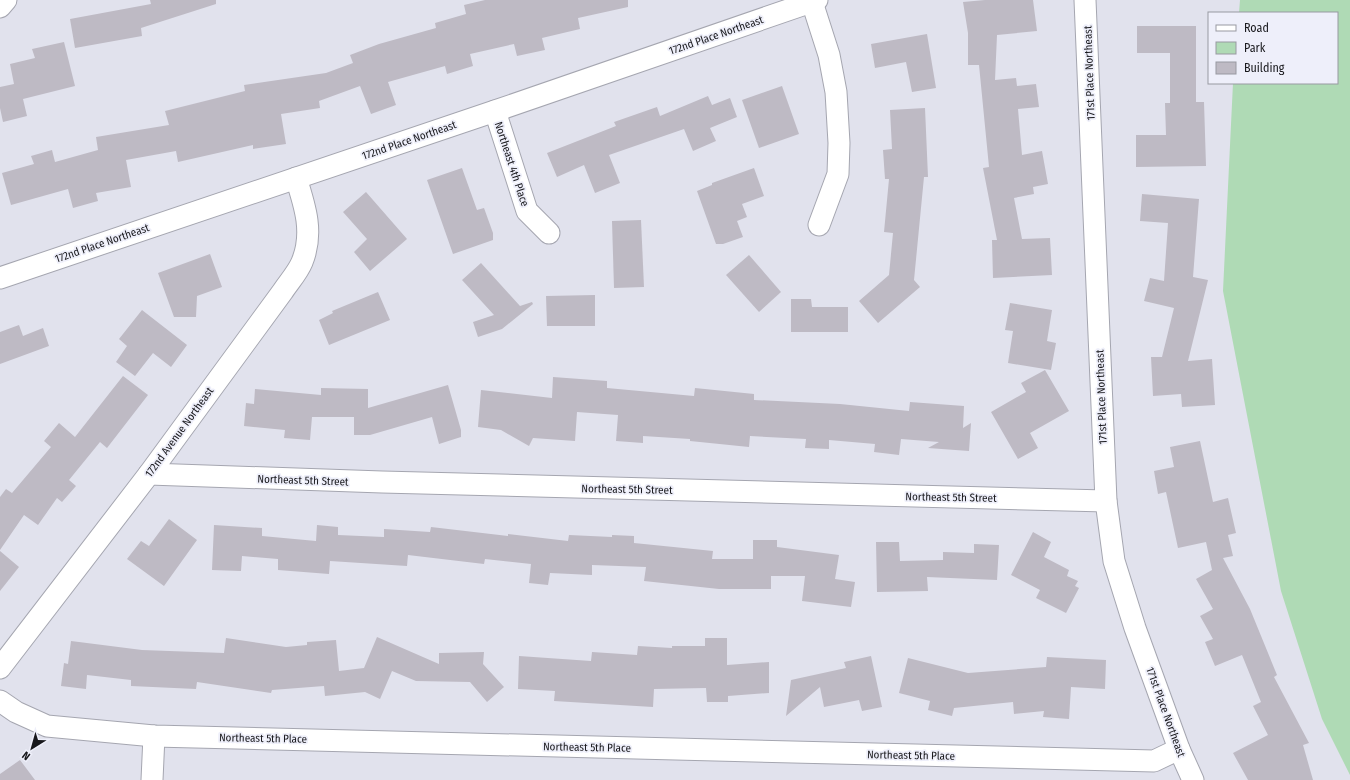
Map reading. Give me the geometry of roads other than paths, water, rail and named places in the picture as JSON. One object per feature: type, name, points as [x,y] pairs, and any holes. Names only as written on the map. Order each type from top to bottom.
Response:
[{"type":"street","points":[[0,7],[6,0]]},
{"type":"street","name":"171st Place Northeast","points":[[1085,0],[1106,501],[1114,561],[1179,749],[1193,780]]},
{"type":"street","points":[[815,1],[829,56],[836,92],[839,143],[838,174],[819,225]]},
{"type":"street","name":"172nd Place Northeast","points":[[0,278],[815,1]]},
{"type":"street","name":"Northeast 4th Place","points":[[495,111],[527,211],[549,233]]},
{"type":"street","name":"172nd Avenue Northeast","points":[[0,668],[149,474],[302,263],[308,238],[306,211],[296,178]]},
{"type":"street","name":"Northeast 5th Street","points":[[149,474],[382,482],[1106,501]]},
{"type":"street","name":"Northeast 5th Place","points":[[0,701],[16,712],[47,726],[154,736],[1154,761],[1179,749]]},
{"type":"street","points":[[152,780],[154,736]]}]
